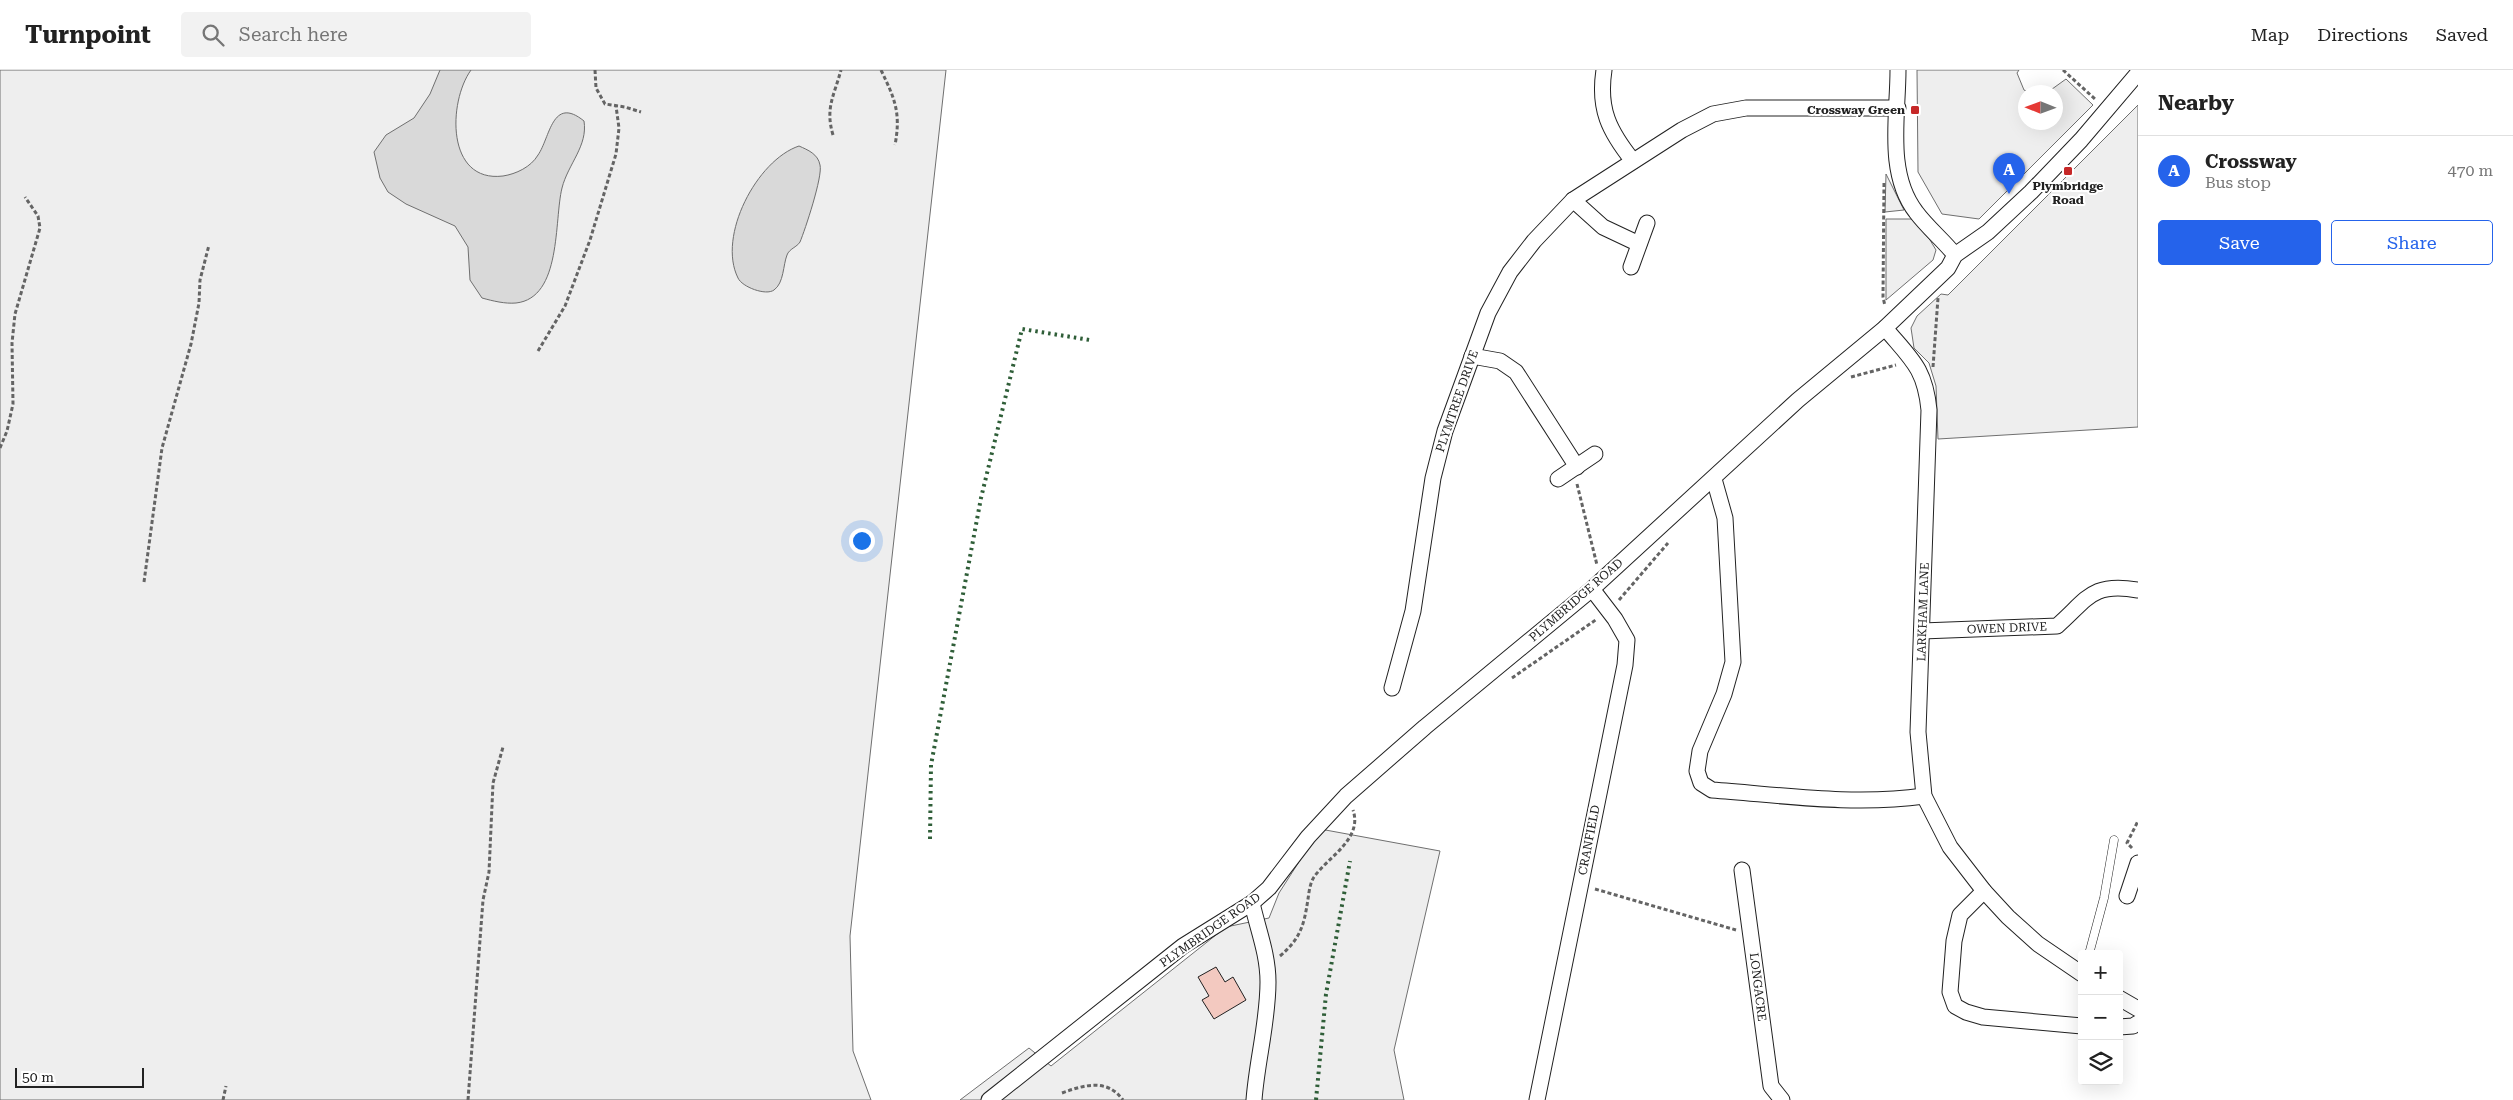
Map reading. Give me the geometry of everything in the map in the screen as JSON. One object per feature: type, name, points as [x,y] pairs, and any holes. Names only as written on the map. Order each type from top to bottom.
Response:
[{"type":"street","points":[[1604,70],[1603,110],[1614,138],[1633,161]]},
{"type":"street","points":[[1898,70],[1898,174],[1904,192],[1916,213],[1955,254]]},
{"type":"street","name":"PLYMBRIDGE ROAD","points":[[989,1100],[1183,946],[1252,903],[1269,888],[1308,837],[1346,796],[1425,727],[1596,585],[1714,479],[1798,400],[1888,326],[1948,268],[1955,254],[1988,232],[2031,192],[2107,110],[2138,72]]},
{"type":"street","name":"PLYMTREE DRIVE","points":[[1392,688],[1413,611],[1433,478],[1444,431],[1488,313],[1510,272],[1534,241],[1573,200],[1633,161],[1713,114],[1746,108],[1898,108]]},
{"type":"street","points":[[1573,200],[1603,227],[1639,244]]},
{"type":"street","points":[[1631,267],[1647,223]]},
{"type":"street","name":"LARKHAM LANE","points":[[1888,326],[1920,371],[1927,389],[1929,410],[1918,732],[1924,796],[1950,847],[1984,891],[2008,917],[2038,944],[2078,971]]},
{"type":"street","points":[[1472,356],[1500,361],[1516,372],[1577,466]]},
{"type":"street","points":[[1558,479],[1596,454]]},
{"type":"street","points":[[1714,479],[1725,518],[1733,662],[1724,694],[1700,751],[1697,770],[1700,783],[1712,790],[1822,800],[1924,796]]},
{"type":"street","name":"CRANFIELD","points":[[1537,1100],[1625,665],[1627,640],[1596,585]]},
{"type":"street","name":"OWEN DRIVE","points":[[1922,631],[2057,626],[2087,596],[2099,590],[2109,588],[2138,590]]},
{"type":"street","points":[[2127,896],[2138,863]]},
{"type":"street","name":"LONGACRE","points":[[1742,870],[1771,1086],[1782,1100]]},
{"type":"street","points":[[1984,891],[1960,915],[1954,941],[1950,992],[1955,1006],[1966,1012],[1983,1017],[2078,1026]]},
{"type":"street","points":[[1252,903],[1266,951],[1268,981],[1266,1022],[1254,1100]]},
{"type":"street","points":[[2123,1000],[2138,1009]]},
{"type":"street","points":[[2123,1027],[2133,1026],[2138,1023]]},
{"type":"lane","points":[[2090,950],[2104,898],[2114,840]]},
{"type":"path","points":[[595,70],[596,88],[605,104],[641,112]]},
{"type":"path","points":[[833,135],[828,119],[830,105],[841,70]]},
{"type":"path","points":[[881,70],[899,115],[895,145]]},
{"type":"path","points":[[2063,70],[2107,110]]},
{"type":"path","points":[[538,351],[565,306],[590,240],[616,154],[619,128],[616,106]]},
{"type":"path","points":[[1884,180],[1883,297],[1888,326]]},
{"type":"path","points":[[0,448],[7,431],[13,404],[12,343],[15,314],[40,228],[38,216],[25,198]]},
{"type":"path","points":[[144,582],[162,448],[190,344],[199,303],[200,280],[208,245]]},
{"type":"path","points":[[1927,389],[1936,359],[1938,292],[1932,283]]},
{"type":"path","points":[[1827,376],[1839,381],[1912,361]]},
{"type":"path","points":[[1582,504],[1596,585]]},
{"type":"path","points":[[1506,682],[1609,611],[1674,536]]},
{"type":"path","points":[[468,1100],[483,900],[489,872],[493,783],[503,747]]},
{"type":"path","points":[[1267,962],[1279,957],[1296,940],[1304,925],[1313,878],[1349,840],[1355,823],[1354,813],[1346,796]]},
{"type":"path","points":[[2138,821],[2127,843],[2138,854]]},
{"type":"path","points":[[1580,885],[1751,935]]},
{"type":"path","points":[[1062,1093],[1094,1084],[1107,1086],[1123,1100]]},
{"type":"path","points":[[223,1100],[226,1086]]},
{"type":"shaded area","points":[[0,70],[946,70],[850,936],[853,1051],[871,1100],[0,1100]]},
{"type":"shaded area","points":[[440,70],[471,70],[463,84],[458,101],[456,119],[457,138],[462,154],[471,167],[484,175],[503,176],[513,174],[527,166],[538,155],[549,130],[559,116],[565,113],[573,114],[584,121],[583,139],[562,188],[549,273],[541,287],[531,298],[512,303],[482,298],[470,280],[468,247],[455,226],[406,204],[388,192],[380,178],[374,152],[386,135],[414,118],[430,94]]},
{"type":"shaded area","points":[[1917,70],[2019,70],[2017,73],[2022,85],[2018,85],[2018,130],[2063,130],[2063,85],[2058,85],[2066,79],[2093,105],[1979,219],[1942,214],[1918,172]]},
{"type":"shaded area","points":[[2138,105],[2138,427],[1938,439],[1936,386],[1929,363],[1914,348],[1911,328],[1917,316],[1941,294],[1948,295]]},
{"type":"shaded area","points":[[799,146],[815,155],[820,165],[819,180],[809,215],[800,242],[787,255],[780,283],[770,292],[754,290],[740,281],[733,261],[733,242],[737,221],[756,183],[769,167],[783,154]]},
{"type":"shaded area","points":[[1886,174],[1904,210],[1885,212]]},
{"type":"shaded area","points":[[1886,219],[1912,219],[1936,250],[1933,260],[1886,300]]},
{"type":"shaded area","points":[[1320,829],[1440,851],[1394,1050],[1404,1100],[960,1100],[1029,1048],[1051,1066],[1226,927],[1269,918],[1279,893]]},
{"type":"building","points":[[1216,967],[1225,982],[1233,977],[1246,1000],[1214,1019],[1202,1000],[1209,996],[1198,977]]},
{"type":"hedge","points":[[930,839],[931,765],[981,498],[1022,329],[1090,340]]},
{"type":"hedge","points":[[1316,1100],[1326,994],[1350,861]]},
{"type":"place","name":"Crossway Green","points":[[1915,110]]},
{"type":"place","name":"Plymbridge Road","points":[[2068,171]]},
{"type":"place","name":"Crossway","points":[[2009,194]]}]
